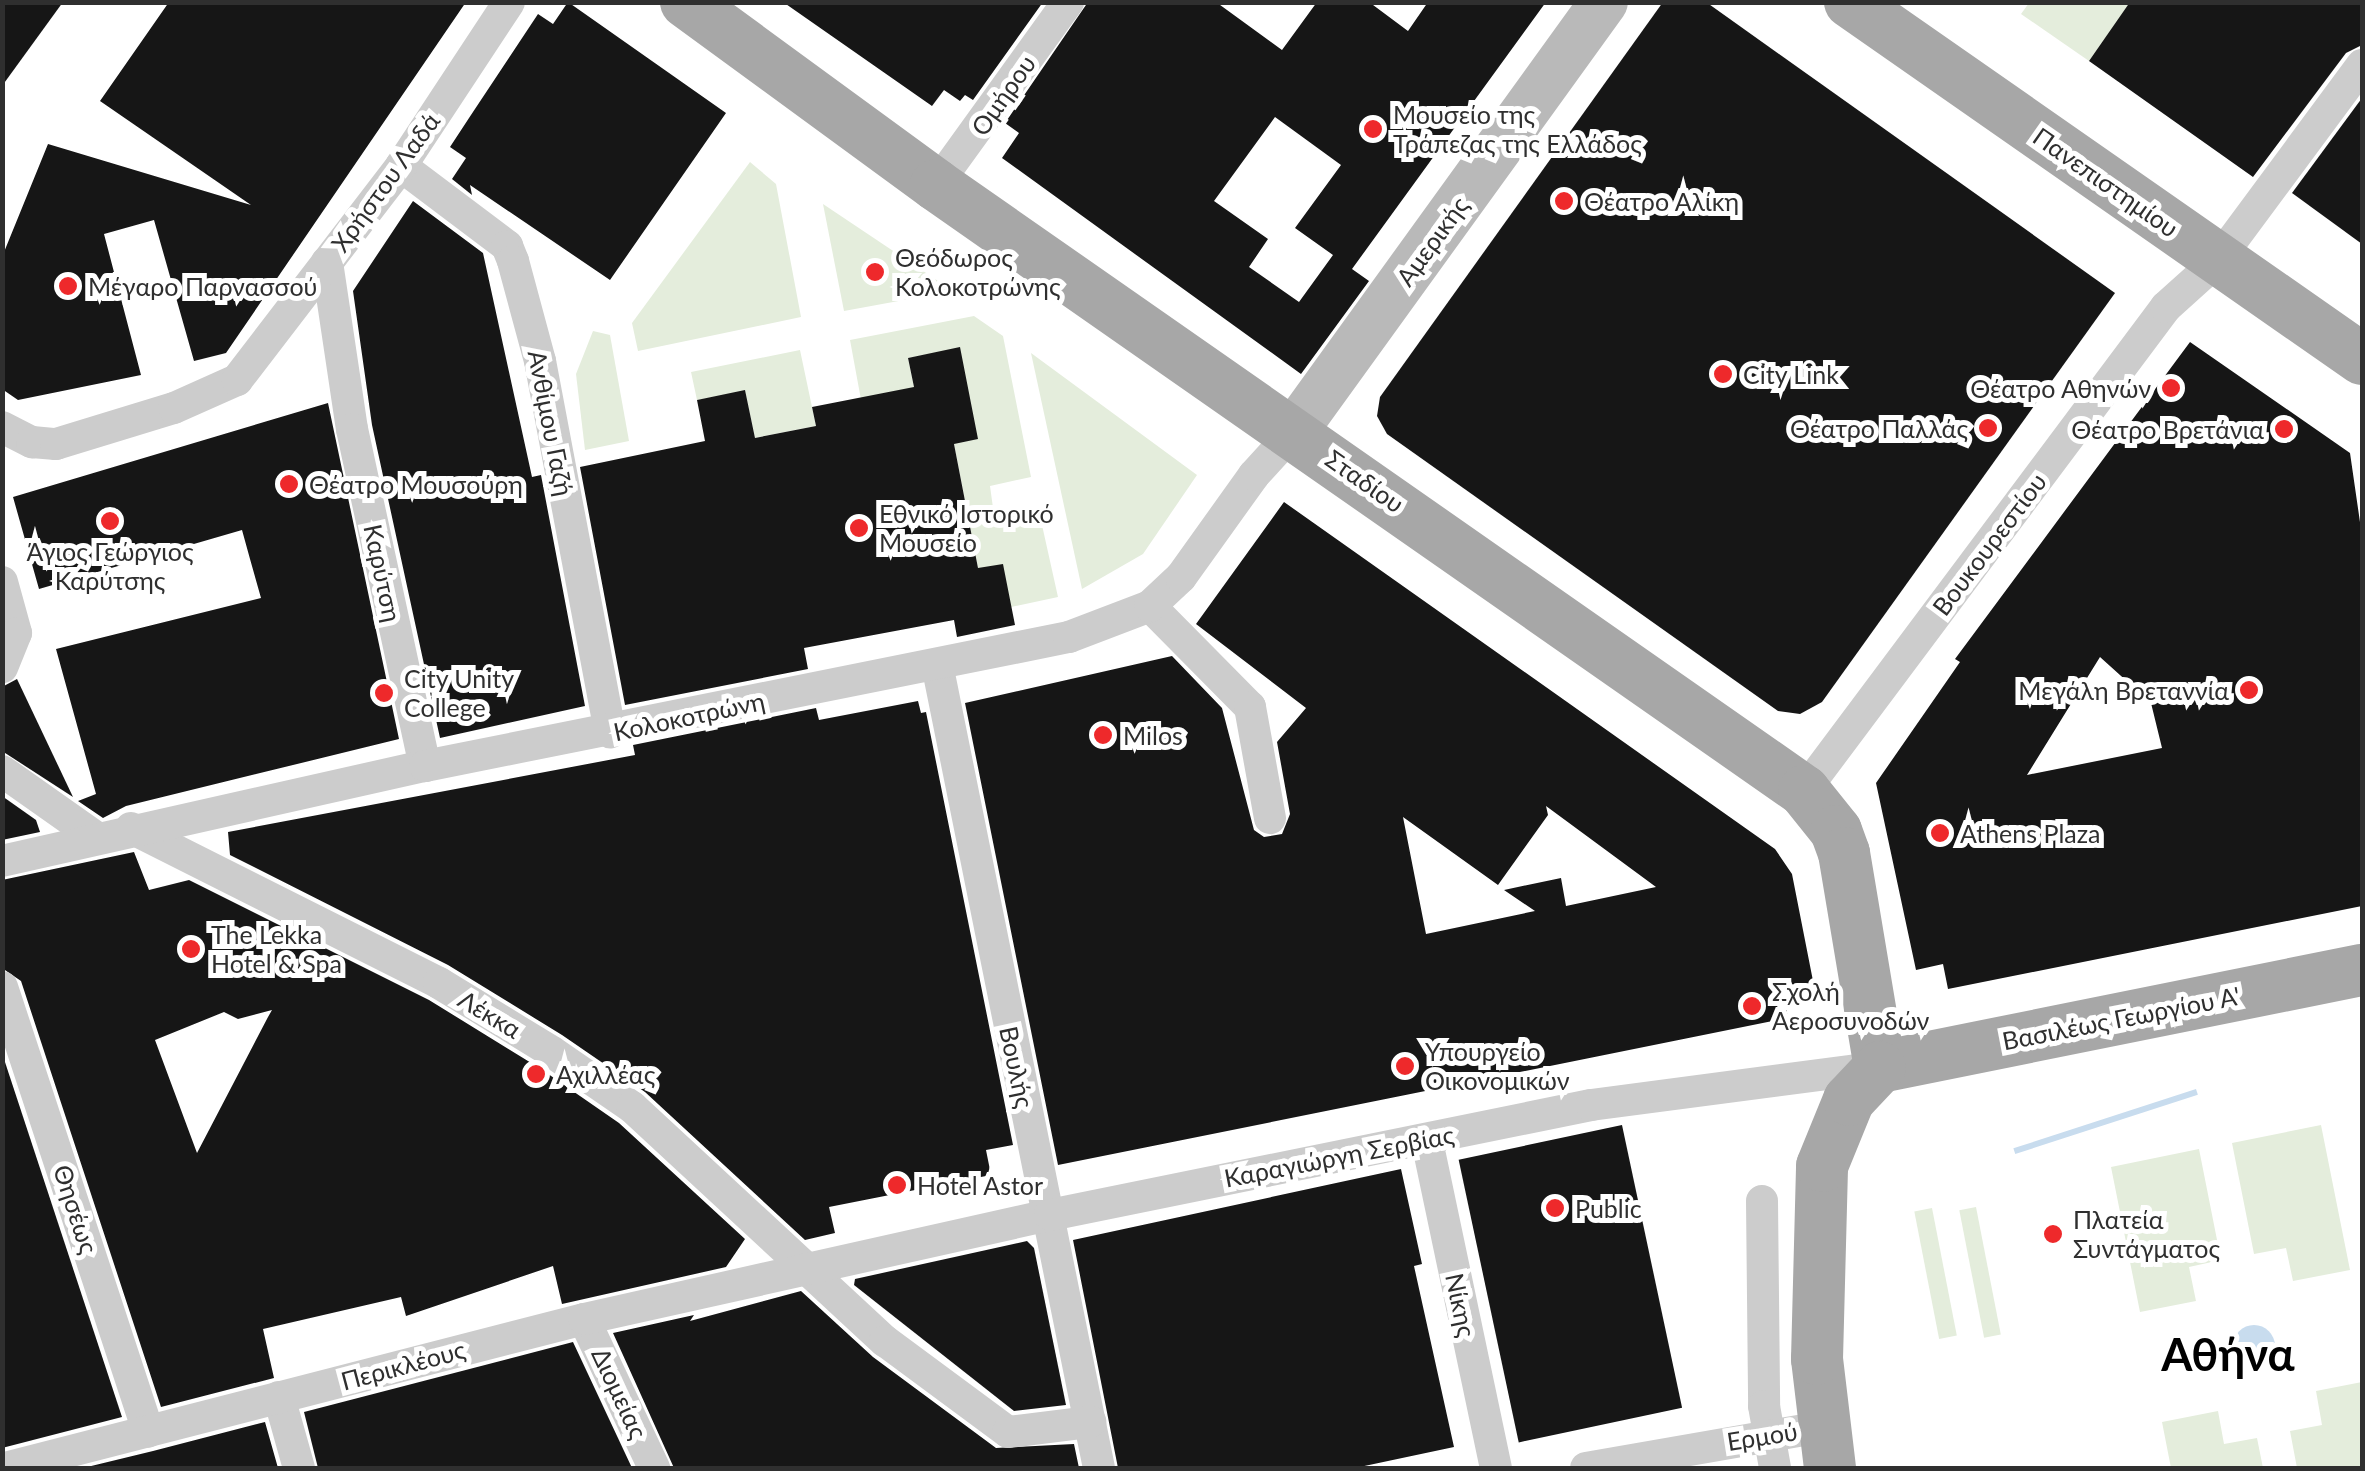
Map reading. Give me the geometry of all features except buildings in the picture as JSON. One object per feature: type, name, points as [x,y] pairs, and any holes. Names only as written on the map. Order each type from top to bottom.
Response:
[{"type":"main road","name":"Σταδίου","points":[[686,2],[936,185],[1294,431],[1804,791],[1836,831],[1844,854],[1880,1068]]},
{"type":"main road","name":"Πανεπιστημίου","points":[[1850,2],[2362,359]]},
{"type":"main road","name":"Βασιλέως Γεωργίου Α'","points":[[1880,1068],[2362,970]]},
{"type":"main road","points":[[1825,1448],[1822,1166],[1849,1100],[1880,1068]]},
{"type":"street","name":"Χρήστου Λαδά","points":[[7,440],[56,444],[174,408],[231,384],[256,358],[401,166],[509,2]]},
{"type":"street","name":"Ομήρου","points":[[936,185],[1068,2]]},
{"type":"street","name":"Αμερικής","points":[[1294,431],[1604,2]]},
{"type":"street","name":"Βουκουρεστίου","points":[[1804,791],[2166,307],[2217,260],[2362,64]]},
{"type":"street","name":"Ανθίμου Γαζή","points":[[401,166],[506,246],[513,261],[540,361],[610,732]]},
{"type":"street","name":"Καρύτση","points":[[327,262],[352,430],[426,766]]},
{"type":"street","name":"Κολοκοτρώνη","points":[[2,861],[94,836],[426,766],[1069,637],[1150,606],[1181,577],[1294,431]]},
{"type":"street","points":[[2,582],[16,633],[2,668]]},
{"type":"street","points":[[1150,606],[1250,707],[1270,818]]},
{"type":"street","name":"Βουλής","points":[[937,664],[1099,1468]]},
{"type":"street","points":[[2,771],[94,836]]},
{"type":"street","name":"Λέκκα","points":[[131,828],[507,1022],[632,1108],[802,1269],[885,1341],[1008,1432],[1090,1422]]},
{"type":"street","name":"Θησέως","points":[[2,987],[148,1432]]},
{"type":"street","name":"Καραγιώργη Σερβίας","points":[[802,1269],[1591,1105],[1880,1068]]},
{"type":"street","name":"Νίκης","points":[[1427,1141],[1496,1468]]},
{"type":"street","points":[[1762,1201],[1769,1435],[1775,1468]]},
{"type":"street","name":"Περικλέους","points":[[5,1468],[584,1318],[802,1269]]},
{"type":"street","name":"Διομείας","points":[[584,1318],[654,1468]]},
{"type":"street","points":[[279,1397],[300,1468]]},
{"type":"street","name":"Ερμού","points":[[1586,1468],[1693,1452],[1769,1435],[1825,1448]]},
{"type":"green space","points":[[2029,3],[2130,3],[2089,61],[2021,14]]},
{"type":"green space","points":[[750,162],[776,184],[801,317],[638,351],[632,323]]},
{"type":"green space","points":[[823,204],[953,291],[844,311]]},
{"type":"green space","points":[[974,316],[1003,336],[1031,477],[990,486],[994,515],[1038,507],[1058,597],[1011,607],[978,568],[954,444],[960,348],[908,358],[918,406],[864,416],[850,340]]},
{"type":"green space","points":[[593,331],[610,335],[629,441],[585,450],[576,374]]},
{"type":"green space","points":[[800,350],[816,426],[755,438],[745,391],[697,400],[691,372]]},
{"type":"green space","points":[[1031,353],[1197,475],[1143,554],[1082,589]]},
{"type":"green space","points":[[2321,1125],[2350,1270],[2293,1281],[2286,1248],[2254,1254],[2232,1143]]},
{"type":"green space","points":[[2199,1149],[2221,1260],[2189,1267],[2196,1301],[2140,1312],[2111,1167]]},
{"type":"green space","points":[[1976,1207],[2001,1335],[1984,1338],[1959,1210]]},
{"type":"green space","points":[[1932,1208],[1957,1336],[1939,1339],[1914,1211]]},
{"type":"green space","points":[[2362,1382],[2362,1468],[2297,1468],[2290,1431],[2322,1425],[2316,1391]]},
{"type":"green space","points":[[2218,1411],[2224,1444],[2257,1438],[2263,1468],[2171,1468],[2162,1422]]},
{"type":"water","points":[[2196,1089],[2198,1095],[2015,1154],[2013,1148]]},
{"type":"water","points":[[2254,1325],[2269,1331],[2275,1346],[2269,1361],[2254,1367],[2239,1361],[2233,1346],[2239,1331]]},
{"type":"place","name":"Μουσείο της Τράπεζας της Ελλάδος","points":[[1373,129]]},
{"type":"place","name":"Θέατρο Αλίκη","points":[[1564,201]]},
{"type":"place","name":"Θεόδωρος Κολοκοτρώνης","points":[[875,272]]},
{"type":"place","name":"Μέγαρο Παρνασσού","points":[[68,286]]},
{"type":"place","name":"City Link","points":[[1723,374]]},
{"type":"place","name":"Θέατρο Αθηνών","points":[[2171,388]]},
{"type":"place","name":"Θέατρο Παλλάς","points":[[1988,428]]},
{"type":"place","name":"Θέατρο Βρετάνια","points":[[2284,429]]},
{"type":"place","name":"Θέατρο Μουσούρη","points":[[289,484]]},
{"type":"place","name":"Άγιος Γεώργιος Καρύτσης","points":[[110,521]]},
{"type":"place","name":"Εθνικό Ιστορικό Μουσείο","points":[[859,528]]},
{"type":"place","name":"Μεγάλη Βρεταννία","points":[[2249,690]]},
{"type":"place","name":"City Unity College","points":[[384,693]]},
{"type":"place","name":"Milos","points":[[1103,735]]},
{"type":"place","name":"Athens Plaza","points":[[1940,833]]},
{"type":"place","name":"The Lekka Hotel & Spa","points":[[191,949]]},
{"type":"place","name":"Σχολή Αεροσυνοδών","points":[[1752,1006]]},
{"type":"place","name":"Υπουργείο Οικονομικών","points":[[1405,1066]]},
{"type":"place","name":"Αχιλλέας","points":[[536,1074]]},
{"type":"place","name":"Hotel Astor","points":[[897,1185]]},
{"type":"place","name":"Public","points":[[1555,1208]]},
{"type":"place","name":"Πλατεία Συντάγματος","points":[[2053,1234]]},
{"type":"district","name":"Αθήνα","points":[[2228,1355]]}]
